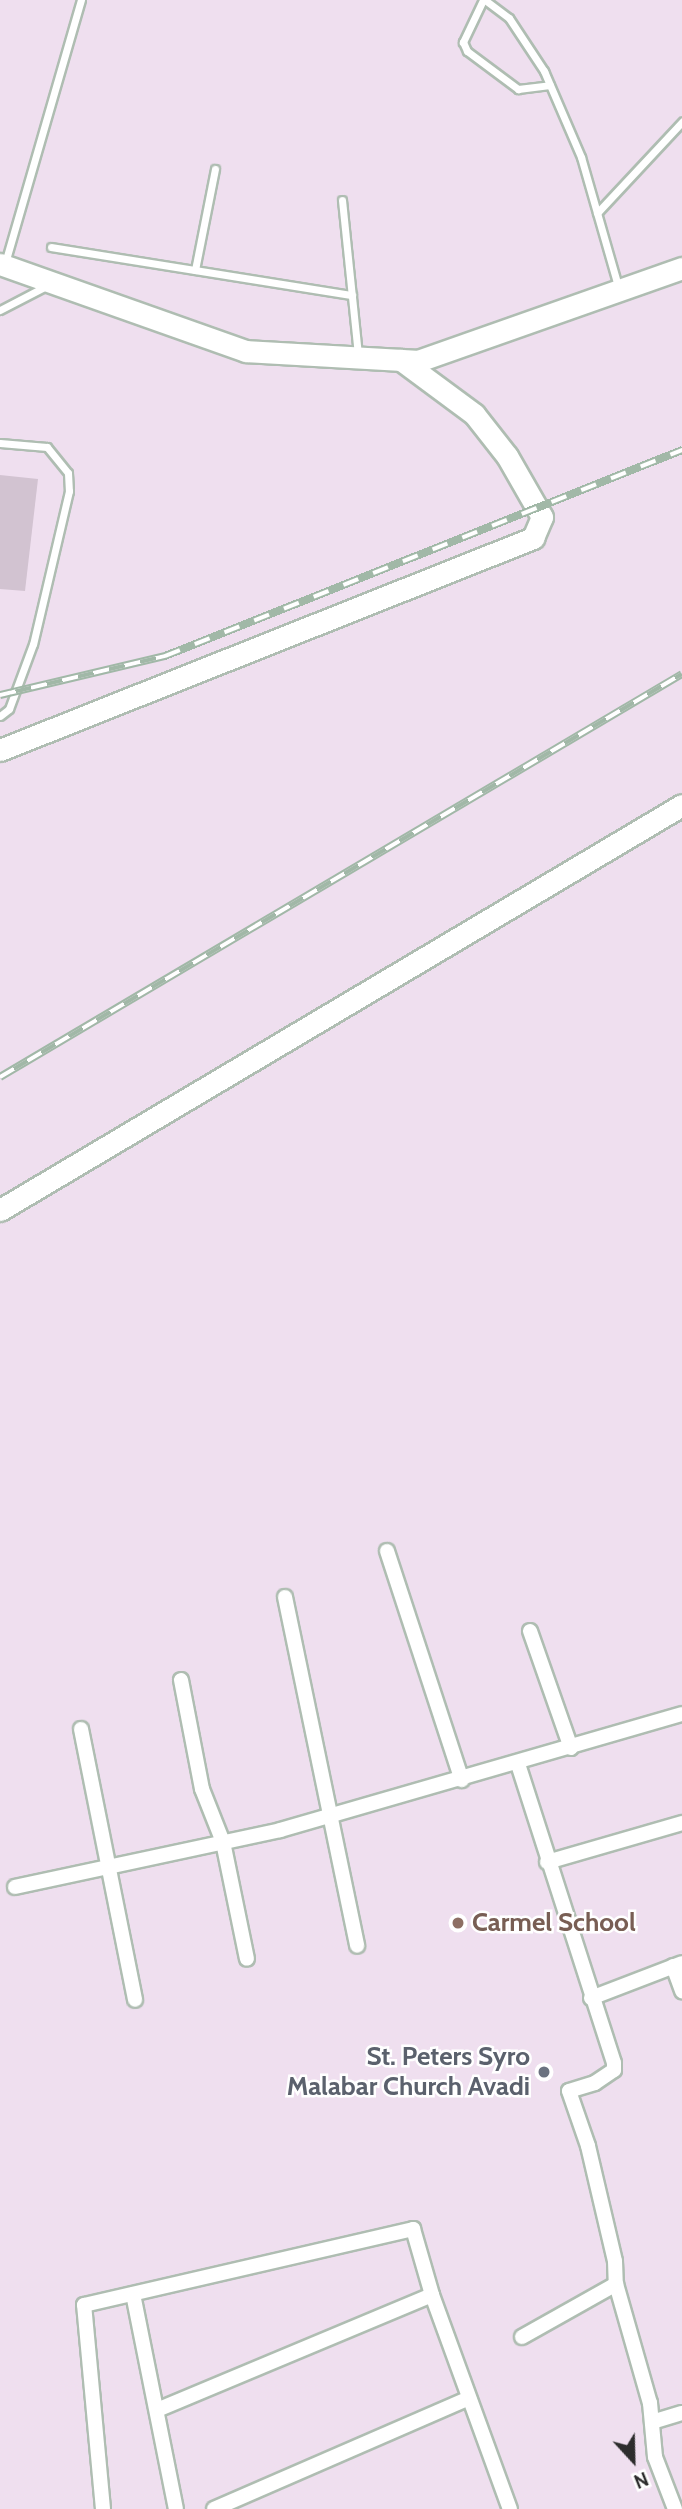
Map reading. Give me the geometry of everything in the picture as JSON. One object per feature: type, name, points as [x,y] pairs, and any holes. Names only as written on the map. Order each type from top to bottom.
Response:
[{"type":"street","points":[[2,265],[246,351],[418,361],[682,268]]},
{"type":"street","points":[[0,750],[533,538],[542,517],[507,456],[474,414],[401,360]]},
{"type":"street","points":[[0,1210],[682,805]]},
{"type":"street","points":[[387,1551],[462,1780]]},
{"type":"street","points":[[285,1597],[328,1816],[357,1946]]},
{"type":"street","points":[[530,1631],[571,1748]]},
{"type":"street","points":[[181,1679],[202,1789],[223,1842],[247,1959]]},
{"type":"street","points":[[16,1887],[328,1816],[518,1764],[682,1713]]},
{"type":"street","points":[[81,1729],[106,1866],[135,2000]]},
{"type":"street","points":[[518,1764],[614,2070],[569,2091],[588,2146],[615,2262],[616,2284],[652,2422],[655,2457],[677,2505]]},
{"type":"street","points":[[547,1862],[682,1824]]},
{"type":"street","points":[[591,1998],[678,1965],[682,1992]]},
{"type":"street","points":[[103,2509],[84,2305],[413,2229],[432,2295],[510,2509]]},
{"type":"street","points":[[522,2337],[616,2284]]},
{"type":"street","points":[[133,2294],[176,2509]]},
{"type":"street","points":[[157,2410],[432,2295]]},
{"type":"street","points":[[214,2509],[469,2398]]},
{"type":"street","points":[[652,2422],[682,2413]]},
{"type":"lane","points":[[2,265],[81,0]]},
{"type":"lane","points":[[550,85],[518,89],[467,51],[463,42],[484,0],[509,18],[550,85],[581,157],[619,290]]},
{"type":"lane","points":[[597,213],[682,122]]},
{"type":"lane","points":[[195,270],[215,169]]},
{"type":"lane","points":[[342,200],[358,358]]},
{"type":"lane","points":[[51,247],[352,295]]},
{"type":"lane","points":[[0,310],[51,283]]},
{"type":"lane","points":[[0,443],[47,447],[68,473],[69,491],[33,644],[9,709],[0,716]]},
{"type":"building","points":[[0,475],[38,479],[25,591],[0,589]]},
{"type":"railway","points":[[0,695],[165,656],[682,450]]},
{"type":"railway","points":[[0,1077],[682,674]]},
{"type":"place","name":"Carmel School","points":[[458,1923]]},
{"type":"place","name":"St. Peters Syro Malabar Church Avadi","points":[[544,2072]]}]
